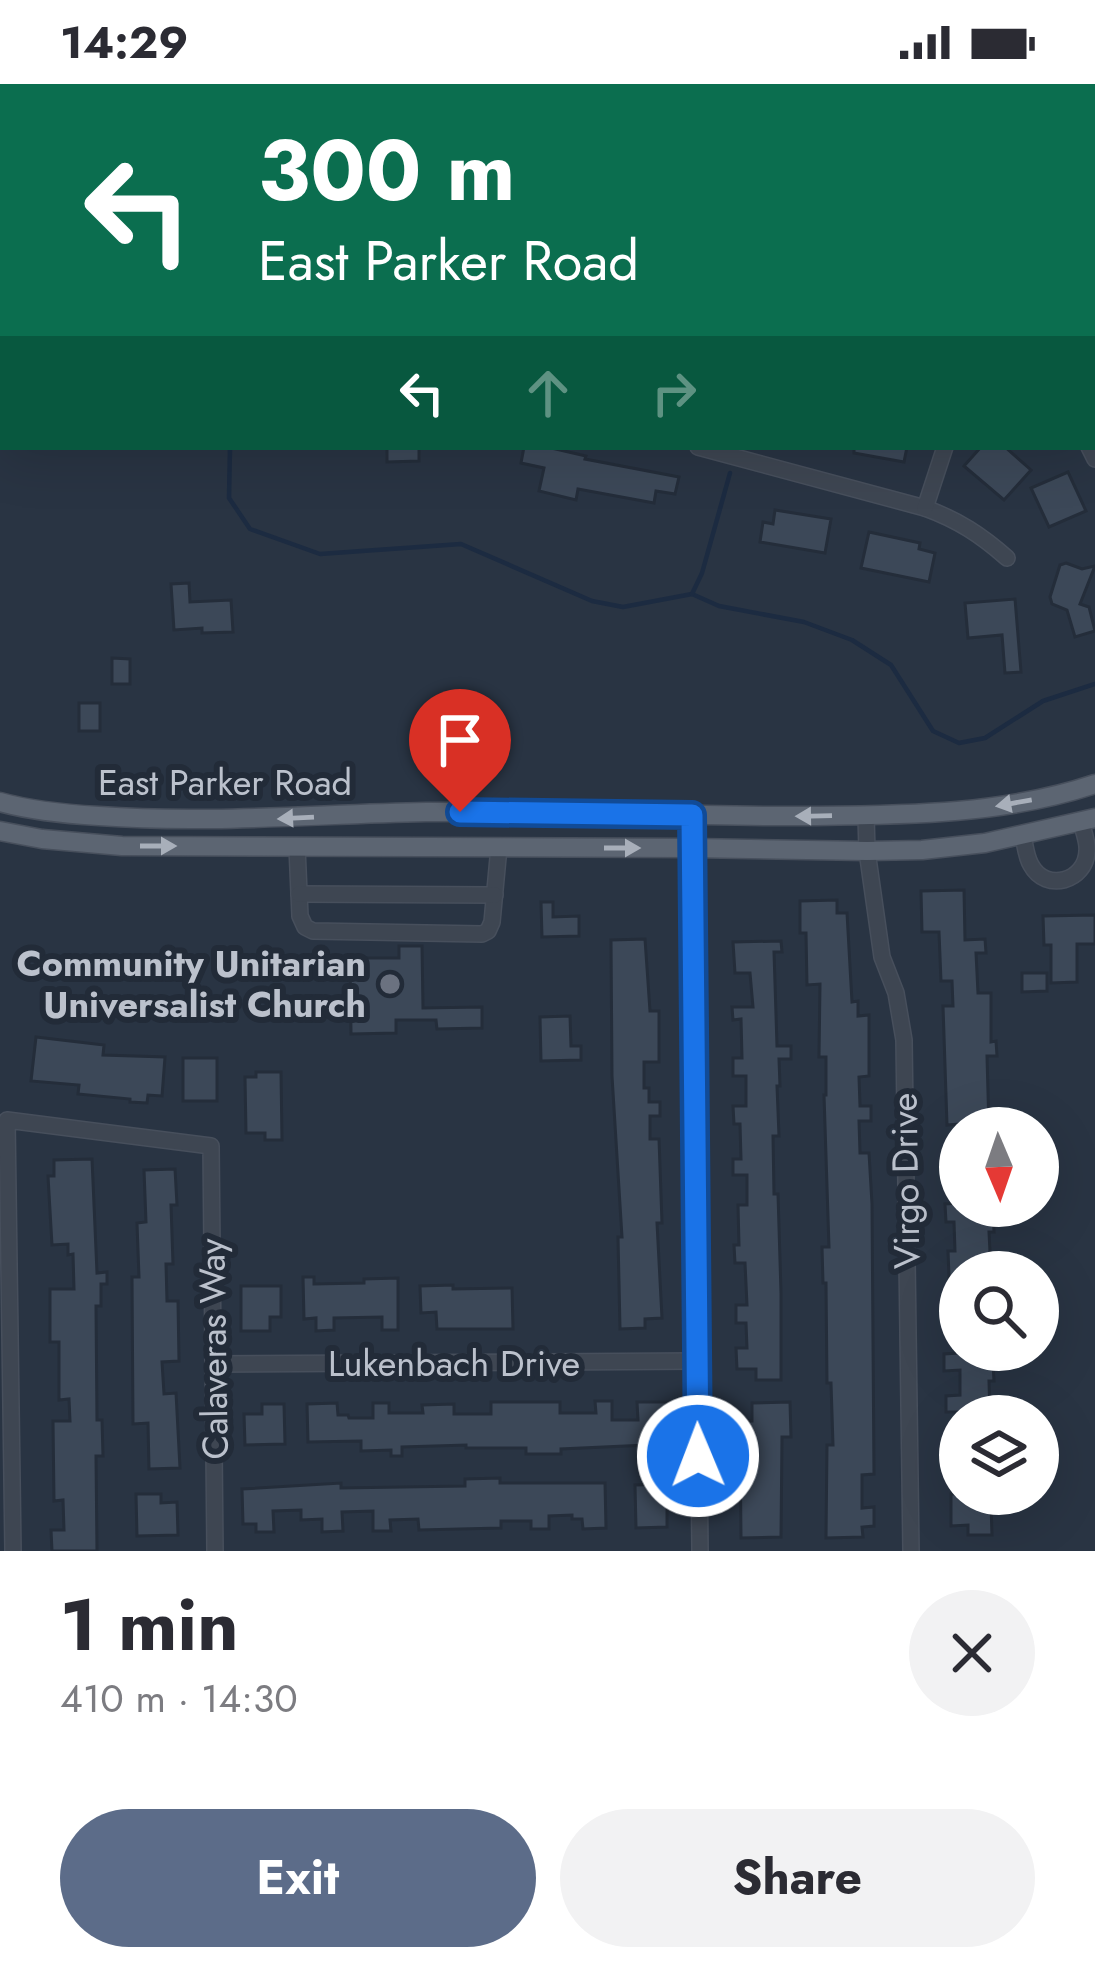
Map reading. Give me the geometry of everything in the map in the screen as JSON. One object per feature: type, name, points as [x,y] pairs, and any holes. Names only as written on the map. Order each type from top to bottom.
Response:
[{"type":"main road","name":"East Parker Road","points":[[0,802],[112,817],[256,819],[423,812],[866,816],[982,808],[1095,784]]},
{"type":"main road","points":[[1072,792],[1088,820]]},
{"type":"main road","points":[[9,833],[22,808]]},
{"type":"main road","points":[[421,847],[423,812]]},
{"type":"main road","points":[[497,812],[497,847]]},
{"type":"main road","points":[[578,848],[580,813]]},
{"type":"main road","points":[[110,845],[112,817]]},
{"type":"main road","points":[[256,819],[258,847]]},
{"type":"main road","name":"East Parker Road","points":[[9,833],[110,845],[867,851],[962,846],[1088,820]]},
{"type":"street","points":[[709,450],[953,518],[1007,558]]},
{"type":"street","points":[[925,508],[944,450]]},
{"type":"street","points":[[692,815],[700,1551]]},
{"type":"street","name":"Virgo Drive","points":[[866,816],[882,957],[896,993],[904,1040],[911,1551]]},
{"type":"street","points":[[1023,836],[1031,865],[1040,875],[1065,881],[1086,858],[1088,820]]},
{"type":"street","points":[[297,847],[300,916],[313,931],[482,934],[492,922],[497,847]]},
{"type":"street","points":[[299,894],[495,896]]},
{"type":"street","name":"Calaveras Way","points":[[13,1551],[8,1120],[211,1146],[215,1551]]},
{"type":"street","name":"Lukenbach Drive","points":[[213,1364],[696,1361]]},
{"type":"building","points":[[387,450],[419,450],[419,461],[387,462]]},
{"type":"building","points":[[523,450],[560,450],[679,477],[675,494],[656,491],[654,503],[578,489],[576,500],[539,491],[544,468],[521,463]]},
{"type":"building","points":[[854,450],[906,450],[904,462]]},
{"type":"building","points":[[978,450],[1008,450],[1031,470],[1004,500],[964,466]]},
{"type":"building","points":[[1068,472],[1086,511],[1049,527],[1031,488]]},
{"type":"building","points":[[775,510],[831,519],[825,553],[760,542],[763,522],[773,524]]},
{"type":"building","points":[[869,532],[920,543],[919,549],[935,553],[929,582],[861,568]]},
{"type":"building","points":[[1060,565],[1082,569],[1095,566],[1080,604],[1089,607],[1095,631],[1075,637],[1067,610],[1052,604],[1050,597]]},
{"type":"building","points":[[189,583],[190,602],[231,600],[233,632],[174,630],[171,584]]},
{"type":"building","points":[[1015,599],[1021,672],[1005,673],[1002,635],[968,638],[965,603]]},
{"type":"building","points":[[112,658],[130,659],[130,684],[112,684]]},
{"type":"building","points":[[79,703],[100,703],[100,731],[79,731]]},
{"type":"building","points":[[964,890],[965,940],[985,939],[986,953],[976,953],[978,993],[991,993],[991,1042],[996,1041],[997,1056],[987,1056],[988,1107],[946,1107],[943,1006],[953,1006],[952,981],[941,981],[939,932],[922,932],[921,891]]},
{"type":"building","points":[[837,900],[837,913],[847,913],[852,1002],[858,1001],[858,1016],[869,1015],[869,1076],[859,1077],[860,1106],[871,1106],[871,1121],[859,1121],[860,1153],[869,1153],[872,1204],[874,1474],[862,1475],[862,1508],[874,1507],[874,1526],[862,1527],[863,1537],[826,1538],[827,1445],[833,1445],[822,1247],[829,1247],[826,1057],[819,1057],[820,984],[807,985],[800,901]]},
{"type":"building","points":[[541,902],[553,902],[553,917],[579,916],[579,936],[542,937]]},
{"type":"building","points":[[1095,915],[1095,944],[1077,944],[1077,982],[1051,983],[1051,945],[1044,945],[1043,916]]},
{"type":"building","points":[[645,939],[650,1011],[659,1011],[659,1062],[644,1062],[644,1088],[649,1088],[649,1102],[660,1102],[660,1116],[650,1116],[650,1139],[659,1139],[662,1318],[645,1319],[645,1328],[620,1329],[618,1237],[622,1237],[612,1076],[611,940]]},
{"type":"building","points":[[781,941],[782,952],[774,952],[777,1046],[791,1046],[791,1059],[779,1059],[779,1136],[773,1136],[781,1380],[756,1380],[756,1369],[737,1369],[736,1348],[747,1348],[746,1323],[736,1323],[736,1305],[747,1305],[745,1263],[735,1263],[734,1245],[739,1245],[738,1205],[747,1205],[747,1175],[733,1175],[733,1159],[741,1159],[740,1124],[734,1124],[733,1106],[746,1106],[746,1076],[733,1076],[733,1058],[742,1058],[741,1019],[733,1020],[732,1007],[753,1007],[750,973],[735,973],[733,942]]},
{"type":"building","points":[[399,946],[422,946],[423,1008],[482,1007],[482,1028],[437,1029],[436,1020],[396,1020],[396,1033],[351,1034],[350,958],[399,958]]},
{"type":"building","points":[[1022,973],[1047,973],[1047,991],[1022,992]]},
{"type":"building","points":[[570,1016],[571,1046],[581,1046],[581,1060],[541,1061],[540,1017]]},
{"type":"building","points":[[36,1037],[104,1045],[103,1055],[165,1057],[162,1096],[148,1095],[147,1103],[130,1102],[78,1094],[79,1085],[31,1081]]},
{"type":"building","points":[[183,1058],[217,1058],[217,1101],[183,1101]]},
{"type":"building","points":[[256,1072],[281,1072],[282,1140],[265,1140],[265,1133],[246,1133],[245,1077],[256,1077]]},
{"type":"building","points":[[92,1159],[97,1273],[107,1272],[107,1284],[101,1284],[101,1306],[96,1306],[97,1420],[102,1420],[103,1456],[96,1456],[97,1551],[52,1551],[51,1530],[64,1530],[63,1500],[54,1501],[53,1421],[70,1421],[69,1399],[59,1400],[59,1342],[50,1342],[50,1289],[74,1289],[73,1254],[68,1255],[68,1244],[52,1245],[48,1176],[54,1176],[54,1160]]},
{"type":"building","points":[[175,1169],[173,1264],[166,1264],[167,1301],[178,1301],[179,1361],[162,1362],[164,1394],[176,1393],[180,1468],[149,1469],[148,1423],[133,1424],[132,1277],[139,1277],[137,1223],[146,1222],[144,1170]]},
{"type":"building","points":[[954,1227],[994,1227],[994,1232],[989,1232],[990,1251],[955,1251]]},
{"type":"building","points":[[303,1277],[314,1277],[314,1284],[398,1278],[398,1330],[382,1330],[382,1317],[334,1318],[334,1330],[316,1331],[316,1318],[304,1319]]},
{"type":"building","points":[[453,1285],[453,1289],[512,1288],[513,1329],[437,1329],[436,1312],[421,1313],[420,1286]]},
{"type":"building","points":[[241,1286],[281,1286],[281,1317],[270,1317],[270,1331],[241,1331]]},
{"type":"building","points":[[960,1371],[993,1371],[989,1395],[960,1395]]},
{"type":"building","points":[[595,1401],[612,1401],[612,1420],[638,1420],[637,1402],[669,1402],[669,1444],[561,1449],[561,1454],[466,1445],[402,1447],[402,1456],[391,1456],[391,1450],[361,1451],[361,1441],[308,1442],[307,1404],[337,1403],[338,1415],[373,1418],[373,1403],[389,1403],[389,1413],[423,1413],[422,1405],[454,1404],[454,1414],[491,1414],[491,1402],[560,1402],[560,1413],[596,1413]]},
{"type":"building","points":[[790,1402],[791,1437],[782,1437],[781,1537],[741,1538],[737,1421],[752,1421],[752,1403]]},
{"type":"building","points":[[262,1404],[284,1404],[285,1444],[245,1445],[244,1414],[262,1414]]},
{"type":"building","points":[[500,1478],[500,1483],[605,1483],[606,1528],[583,1529],[582,1519],[572,1519],[572,1515],[549,1516],[549,1529],[531,1529],[531,1521],[501,1521],[501,1528],[419,1530],[418,1519],[390,1520],[391,1531],[373,1531],[373,1511],[342,1512],[343,1531],[322,1532],[322,1519],[301,1520],[301,1510],[273,1511],[274,1532],[256,1532],[256,1524],[243,1524],[242,1489],[341,1483],[341,1488],[465,1486],[465,1479]]},
{"type":"building","points":[[676,1484],[677,1509],[667,1509],[667,1527],[636,1528],[635,1485]]},
{"type":"building","points":[[136,1494],[161,1494],[161,1503],[177,1502],[178,1535],[137,1536]]},
{"type":"building","points":[[951,1515],[991,1515],[992,1535],[968,1535],[968,1525],[951,1526]]},
{"type":"waterway","points":[[230,450],[229,498],[250,529],[320,554],[461,544],[592,601],[623,607],[692,594],[719,606],[804,622],[852,640],[891,665],[933,731],[959,743],[985,738],[1043,701],[1095,684]]},
{"type":"waterway","points":[[692,594],[730,473]]},
{"type":"place","name":"Community Unitarian Universalist Church","points":[[390,984]]},
{"type":"route","points":[[460,812],[692,815],[698,1456]]}]
